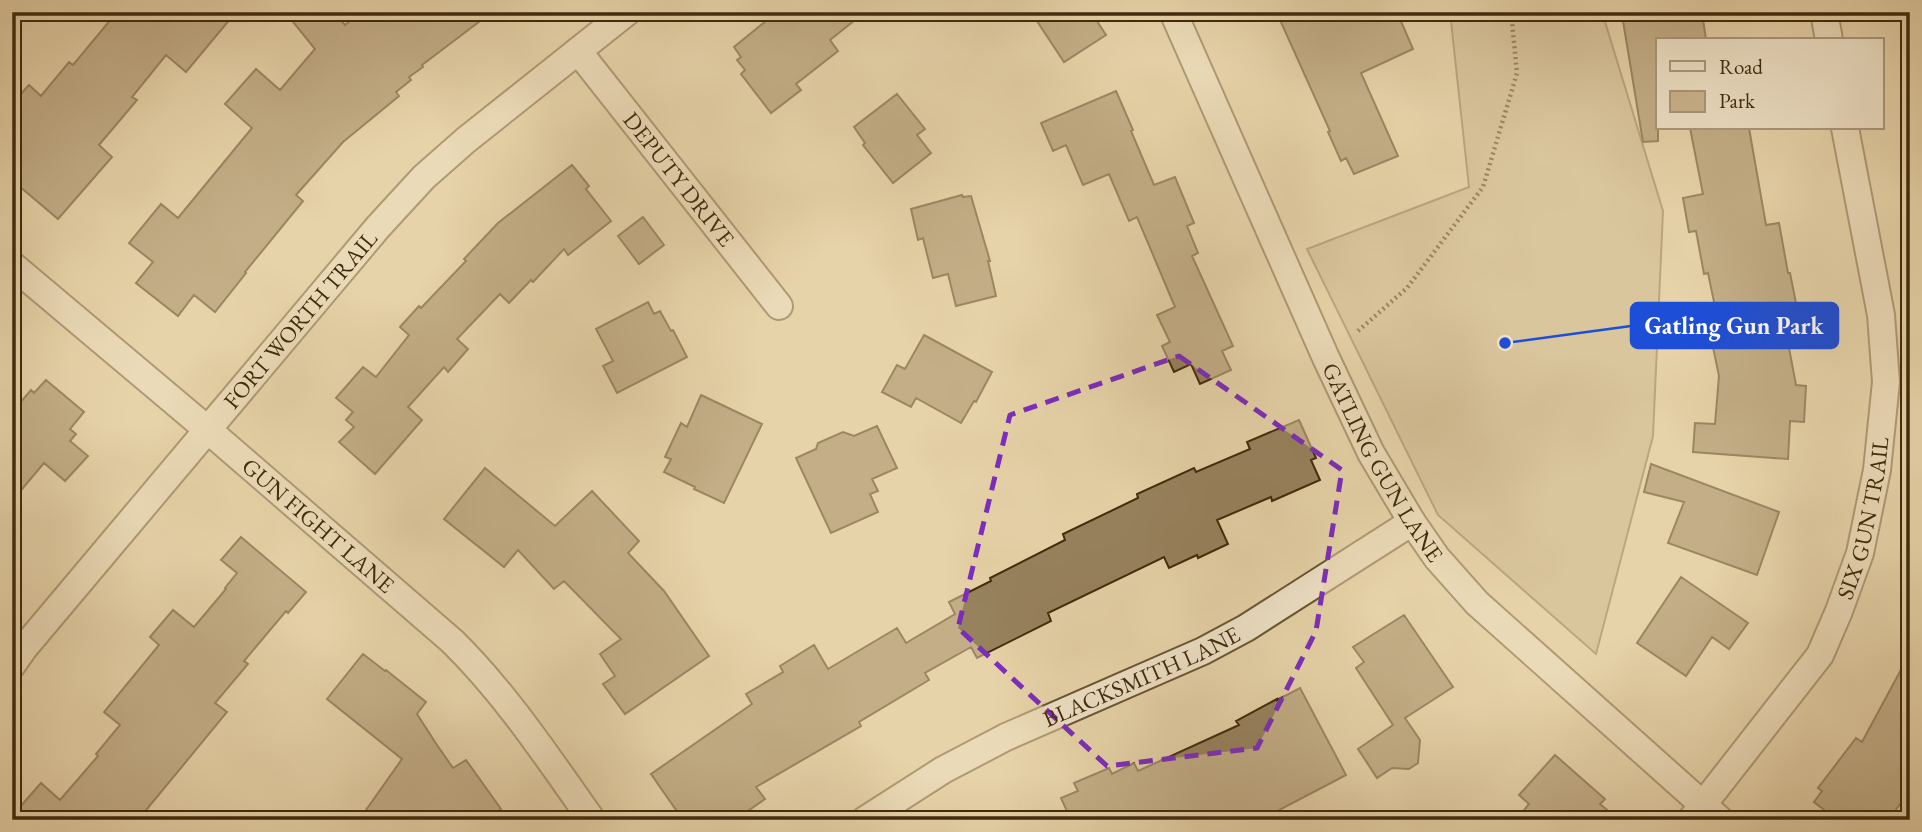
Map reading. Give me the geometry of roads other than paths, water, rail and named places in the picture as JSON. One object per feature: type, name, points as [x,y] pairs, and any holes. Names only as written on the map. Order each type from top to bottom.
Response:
[{"type":"street","name":"FORT WORTH TRAIL","points":[[12,665],[378,227],[424,177],[466,140],[627,12]]},
{"type":"street","name":"GATLING GUN LANE","points":[[1173,12],[1326,358],[1371,453],[1412,522],[1437,558],[1476,603],[1705,815]]},
{"type":"street","points":[[1824,12],[1829,38]]},
{"type":"street","name":"DEPUTY DRIVE","points":[[578,51],[779,306]]},
{"type":"street","name":"SIX GUN TRAIL","points":[[1705,815],[1820,655],[1860,553],[1877,470],[1886,382],[1881,315],[1845,130]]},
{"type":"street","name":"GUN FIGHT LANE","points":[[12,265],[208,430],[472,660],[512,709],[592,820]]},
{"type":"street","name":"BLACKSMITH LANE","points":[[865,820],[943,770],[1006,737],[1203,651],[1246,628],[1412,522]]},
{"type":"place","name":"Gatling Gun Park","points":[[1505,343]]}]
